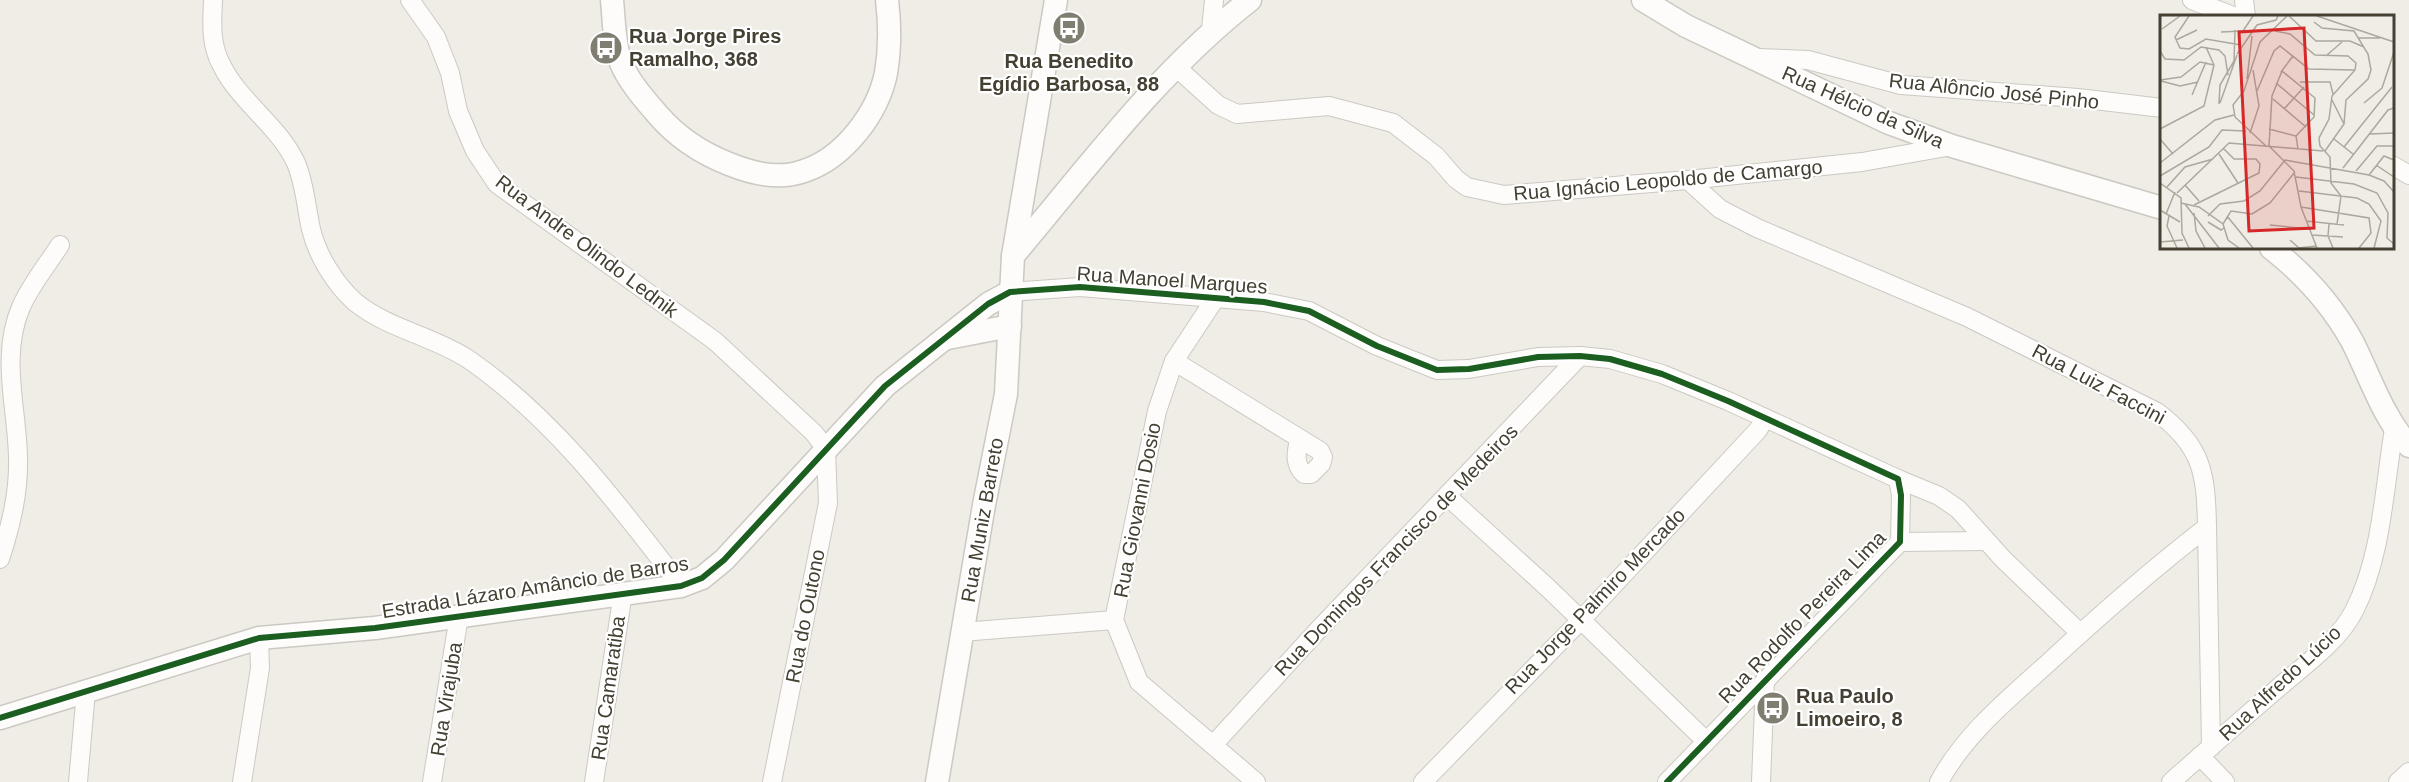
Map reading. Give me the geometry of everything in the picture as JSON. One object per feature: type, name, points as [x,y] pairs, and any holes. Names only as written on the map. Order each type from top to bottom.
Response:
[{"type":"street","points":[[213,0],[211,38],[222,67],[295,161],[318,248],[341,285],[356,302],[404,330],[465,357],[503,384],[551,428],[633,524],[681,586]]},
{"type":"street","name":"Rua Andre Olindo Lednik","points":[[410,0],[436,37],[450,73],[458,111],[475,151],[496,184],[715,341],[814,433],[826,449]]},
{"type":"street","points":[[612,0],[622,67],[665,123],[680,136],[718,160],[765,175],[803,172],[819,164],[842,147],[860,128],[880,93],[885,74],[889,48],[886,0]]},
{"type":"street","name":"Rua Muniz Barreto","points":[[938,782],[962,632],[1006,394],[1013,256],[1056,0]]},
{"type":"street","points":[[1211,30],[1214,0]]},
{"type":"street","points":[[1013,256],[1146,97],[1211,30],[1250,0]]},
{"type":"street","name":"Rua Hélcio da Silva","points":[[1643,0],[1686,26],[1889,123],[1952,146],[2160,207]]},
{"type":"street","points":[[2192,0],[2231,15]]},
{"type":"street","points":[[2244,0],[2246,15]]},
{"type":"street","name":"Rua Alôncio José Pinho","points":[[1756,58],[1808,60],[1901,85],[2078,98],[2160,108]]},
{"type":"street","name":"Rua Ignácio Leopoldo de Camargo","points":[[1176,67],[1218,105],[1237,114],[1329,106],[1393,123],[1436,156],[1456,179],[1486,192],[1539,194],[1688,180],[1862,162],[1952,146]]},
{"type":"street","points":[[2394,166],[2409,176]]},
{"type":"street","name":"Rua Luiz Faccini","points":[[1688,180],[1720,209],[1756,228],[1967,317],[2157,411],[2180,429],[2201,464],[2206,490],[2206,752]]},
{"type":"street","points":[[0,560],[17,498],[18,455],[10,387],[11,347],[21,308],[60,245]]},
{"type":"street","points":[[2272,249],[2297,268],[2350,338],[2394,429],[2409,446]]},
{"type":"street","name":"Rua Manoel Marques","points":[[1010,292],[1080,287],[1264,302],[1309,310],[1394,354],[1437,370],[1468,369],[1538,357],[1580,356]]},
{"type":"street","name":"Estrada Lázaro Amâncio de Barros","points":[[0,718],[259,638],[375,628],[681,586],[702,578],[724,560],[885,386],[988,303],[1010,292]]},
{"type":"street","name":"Rua Giovanni Dosio","points":[[962,632],[1114,620],[1157,411],[1174,361],[1215,299]]},
{"type":"street","name":"Estrada Lázaro Amâncio de Barros","points":[[946,338],[1010,326]]},
{"type":"street","points":[[1580,356],[1610,359],[1662,374],[1939,496],[1958,509],[1986,541],[2080,633]]},
{"type":"street","name":"Rua Domingos Francisco de Medeiros","points":[[1213,745],[1320,628],[1580,356]]},
{"type":"street","points":[[1174,361],[1299,440]]},
{"type":"street","name":"Rua Jorge Palmiro Mercado","points":[[1423,782],[1580,621],[1758,429],[1765,418]]},
{"type":"street","name":"Rua Alfredo Lúcio","points":[[2171,782],[2311,659],[2334,637],[2353,613],[2364,588],[2376,545],[2394,429]]},
{"type":"street","name":"Rua do Outono","points":[[772,782],[828,503],[826,449]]},
{"type":"street","name":"Rua Rodolfo Pereira Lima","points":[[1667,782],[1899,542],[1901,495],[1898,479]]},
{"type":"street","points":[[1447,496],[1706,741]]},
{"type":"street","points":[[1939,782],[1952,758],[1976,730],[2080,633],[2207,527]]},
{"type":"street","points":[[1899,542],[1986,541]]},
{"type":"street","name":"Rua Camaratiba","points":[[594,782],[623,594]]},
{"type":"street","name":"Rua Virajuba","points":[[432,782],[459,616]]},
{"type":"street","points":[[1114,620],[1139,682],[1256,782]]},
{"type":"street","points":[[242,782],[260,668],[259,638]]},
{"type":"street","points":[[1761,782],[1765,680]]},
{"type":"street","points":[[78,782],[87,691]]},
{"type":"street","points":[[2206,752],[2225,782]]},
{"type":"street","points":[[2397,782],[2409,772]]},
{"type":"cycle path","points":[[0,718],[259,638],[375,628],[681,586],[702,578],[724,560],[885,386],[988,304],[1010,292],[1080,287],[1264,302],[1309,311],[1377,346],[1437,370],[1469,369],[1538,357],[1580,356],[1610,359],[1662,374],[1728,401],[1898,479],[1901,495],[1900,542],[1667,782]]},
{"type":"place","name":"Rua Benedito Egídio Barbosa, 88","points":[[1069,28]]},
{"type":"place","name":"Rua Jorge Pires Ramalho, 368","points":[[606,48]]},
{"type":"place","name":"Rua Paulo Limoeiro, 8","points":[[1773,708]]}]
